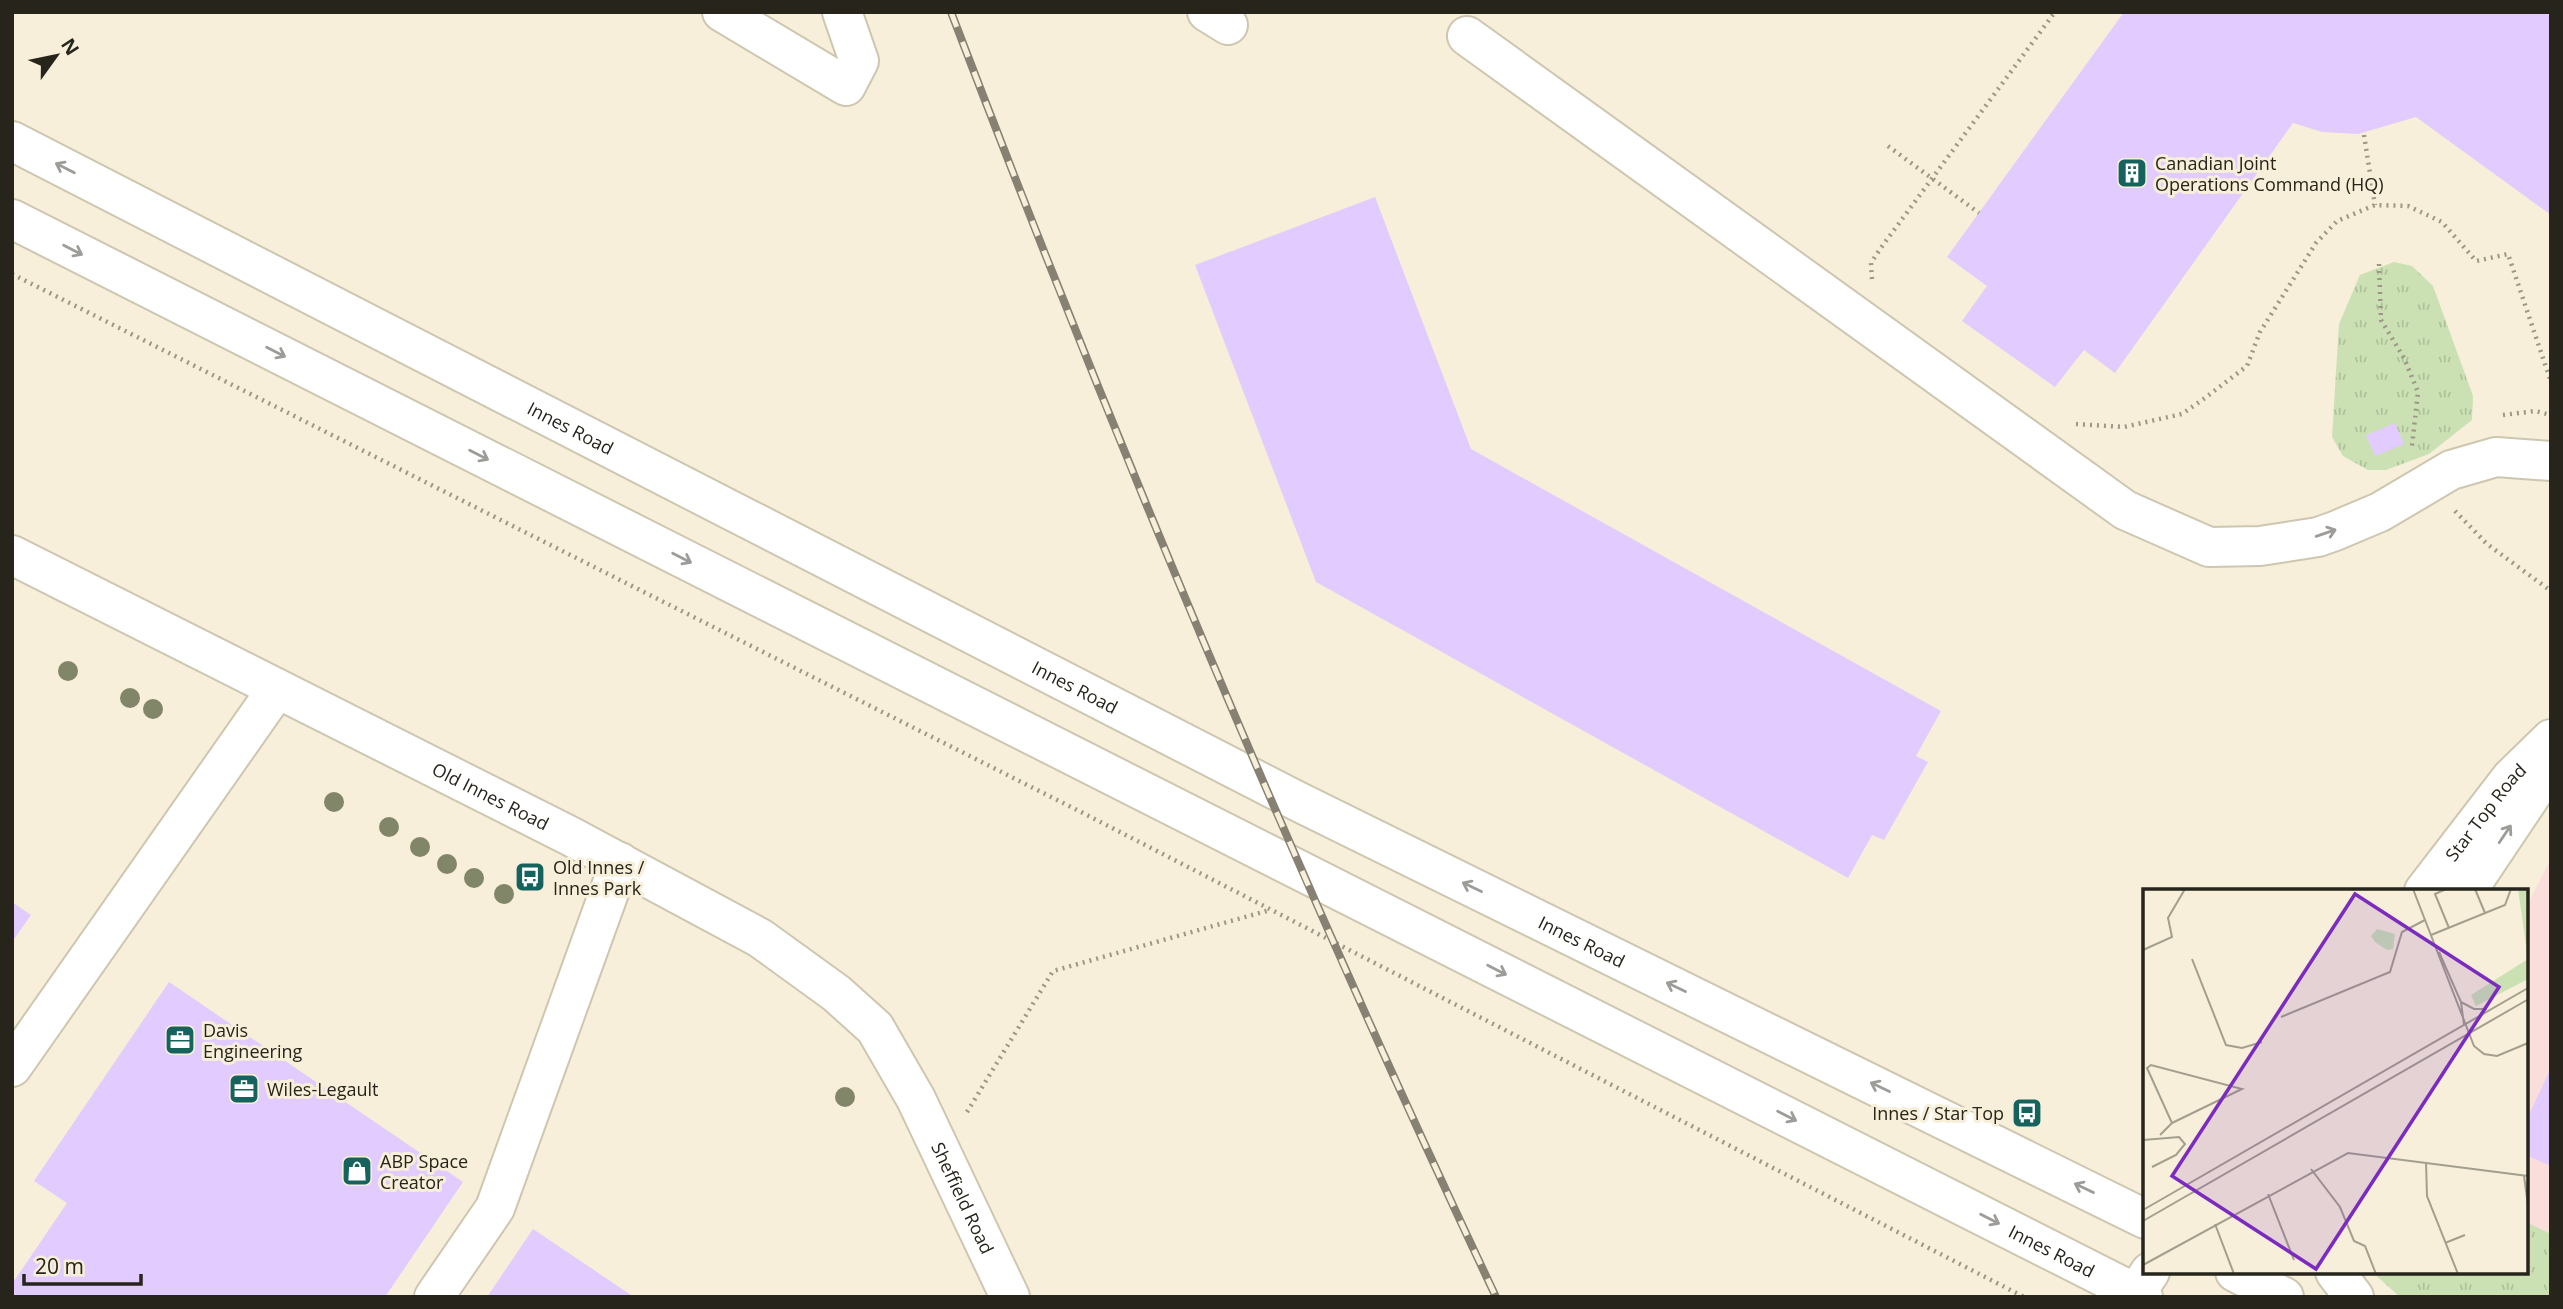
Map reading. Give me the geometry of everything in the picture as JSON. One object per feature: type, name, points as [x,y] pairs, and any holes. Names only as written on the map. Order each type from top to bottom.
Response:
[{"type":"main road","points":[[722,12],[846,86],[859,61],[842,12]]},
{"type":"main road","points":[[1467,36],[2125,510],[2209,547],[2260,546],[2318,537],[2379,512],[2451,470],[2496,457],[2551,461]]},
{"type":"main road","name":"Innes Road","points":[[12,141],[1297,801],[2143,1218]]},
{"type":"main road","name":"Innes Road","points":[[12,219],[2140,1290]]},
{"type":"main road","name":"Old Innes Road","points":[[12,555],[620,862],[760,938],[836,993],[875,1028],[916,1099]]},
{"type":"main road","points":[[12,1067],[277,688]]},
{"type":"main road","name":"Star Top Road","points":[[2426,889],[2511,778],[2551,740]]},
{"type":"main road","name":"Star Top Road","points":[[2468,889],[2535,790],[2551,748]]},
{"type":"main road","points":[[434,1297],[495,1208],[620,862]]},
{"type":"main road","name":"Sheffield Road","points":[[916,1099],[940,1155],[1010,1297]]},
{"type":"main road","points":[[2239,1274],[2284,1297]]},
{"type":"main road","points":[[2336,1274],[2354,1297]]},
{"type":"path","points":[[1877,290],[1872,282],[1871,263],[2055,12]]},
{"type":"path","points":[[2364,135],[2375,205]]},
{"type":"path","points":[[1888,145],[1979,212]]},
{"type":"path","points":[[2073,424],[2124,427],[2182,414],[2205,398],[2247,366],[2260,332],[2316,243],[2337,221],[2375,205],[2408,206],[2442,222],[2476,261],[2508,254],[2551,382]]},
{"type":"path","points":[[2379,264],[2381,320],[2404,358],[2418,392],[2411,456]]},
{"type":"path","points":[[12,274],[335,434],[2024,1297]]},
{"type":"path","points":[[2502,415],[2535,411],[2551,415]]},
{"type":"path","points":[[2449,506],[2487,544],[2551,591]]},
{"type":"path","points":[[940,1155],[1053,971],[1270,910]]},
{"type":"shaded area","points":[[2551,858],[2551,1234],[2528,1223],[2528,904]]},
{"type":"green space","points":[[2394,262],[2412,266],[2433,286],[2473,396],[2472,420],[2429,454],[2386,470],[2368,470],[2343,456],[2332,437],[2339,324],[2360,275]]},
{"type":"green space","points":[[2528,1223],[2551,1234],[2551,1297],[2400,1297],[2374,1274],[2528,1274]]},
{"type":"building","name":"Canadian Joint Operations Command (HQ)","points":[[2124,12],[2551,12],[2551,215],[2416,117],[2358,134],[2322,132],[2293,123],[2115,373],[2084,350],[2055,387],[1962,321],[1987,286],[1947,257]]},
{"type":"building","points":[[1375,197],[1471,449],[1941,711],[1916,756],[1928,762],[1884,840],[1872,835],[1848,878],[1316,582],[1195,265]]},
{"type":"building","points":[[2395,423],[2404,444],[2375,456],[2366,435]]},
{"type":"building","points":[[12,902],[31,915],[12,942]]},
{"type":"building","points":[[169,982],[463,1182],[385,1297],[12,1297],[12,1284],[67,1203],[34,1181]]},
{"type":"building","points":[[2551,1068],[2551,1166],[2528,1156],[2528,1117]]},
{"type":"building","points":[[533,1229],[634,1297],[487,1297]]},
{"type":"railway","points":[[951,12],[1078,337],[1211,660],[1350,980],[1496,1297]]},
{"type":"place","name":"Canadian Joint Operations Command (HQ)","points":[[2132,173]]},
{"type":"place","name":"Old Innes / Innes Park","points":[[530,877]]},
{"type":"place","name":"Davis Engineering","points":[[180,1040]]},
{"type":"place","name":"Wiles-Legault","points":[[244,1089]]},
{"type":"place","name":"Innes / Star Top","points":[[2027,1113]]},
{"type":"place","name":"ABP Space Creator","points":[[357,1171]]}]
